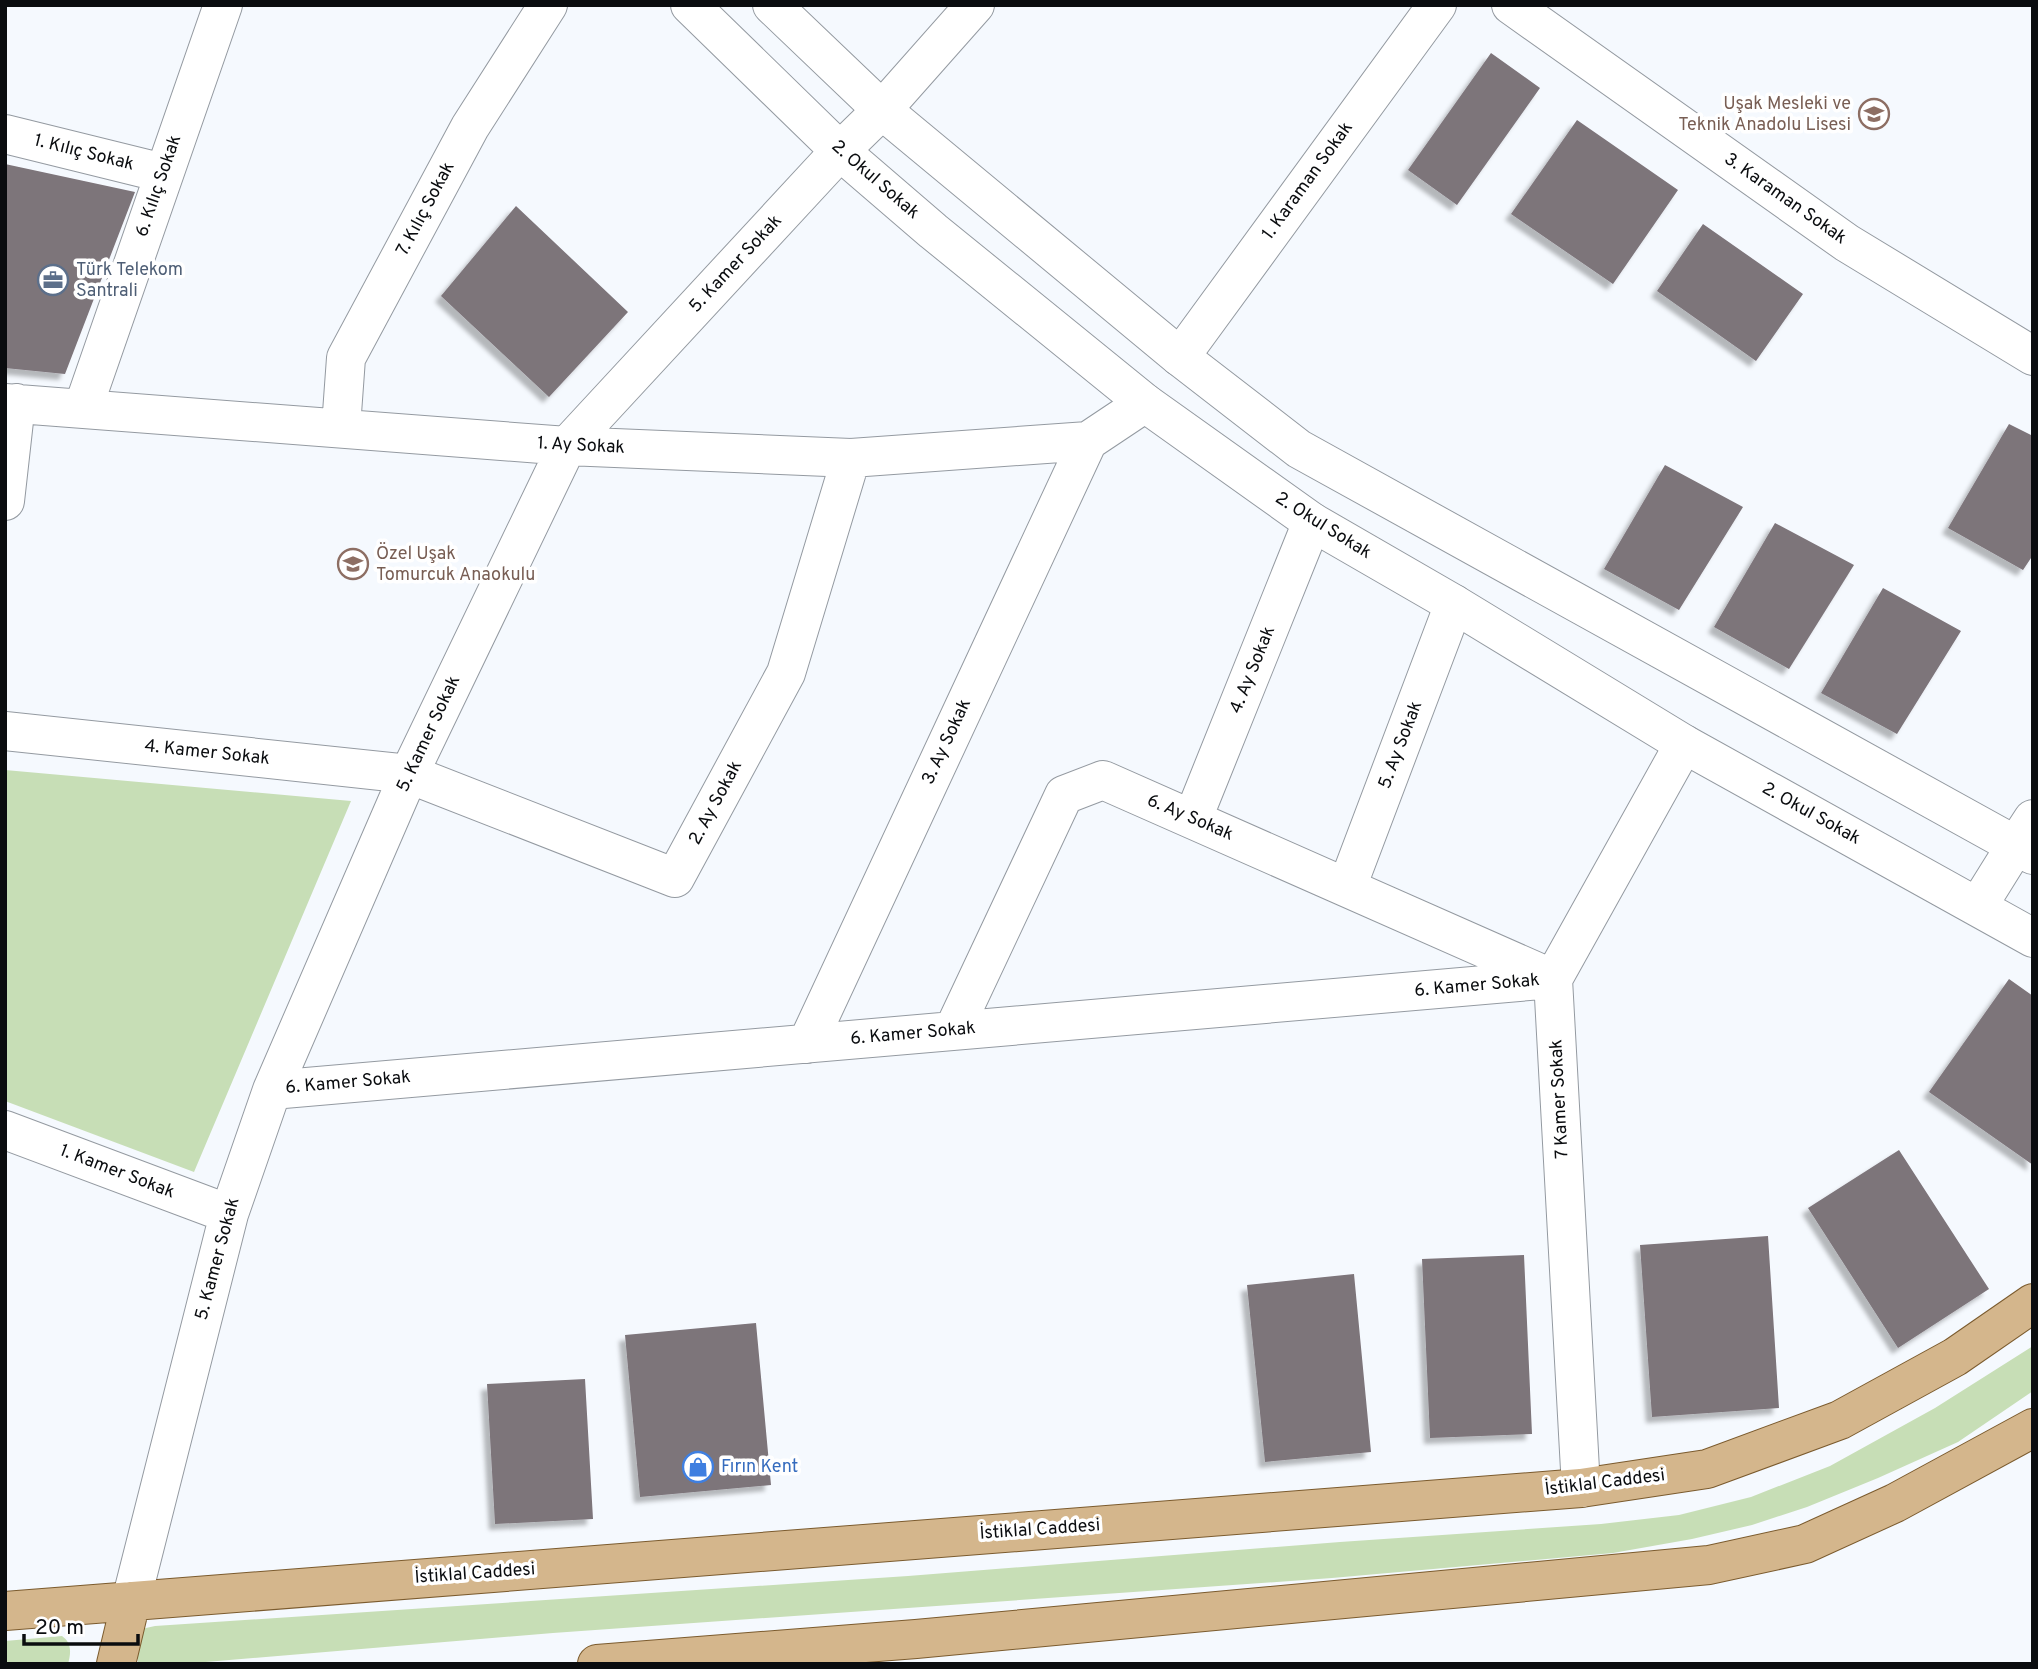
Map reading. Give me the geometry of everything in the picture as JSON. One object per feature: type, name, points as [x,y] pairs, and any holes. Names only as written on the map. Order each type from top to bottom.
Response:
[{"type":"main road","name":"İstiklal Caddesi","points":[[5,1611],[1581,1488],[1707,1469],[1840,1420],[1955,1357],[2033,1303]]},
{"type":"main road","points":[[597,1664],[917,1651],[1709,1564],[1805,1544],[1895,1503],[2033,1428]]},
{"type":"main road","points":[[116,1664],[131,1601]]},
{"type":"street","name":"6. Kılıç Sokak","points":[[83,408],[222,5]]},
{"type":"street","name":"7. Kılıç Sokak","points":[[341,427],[346,358],[470,127],[548,5]]},
{"type":"street","name":"2. Okul Sokak","points":[[690,5],[840,151],[933,231],[1146,404],[1312,522],[1454,604],[1684,744],[2033,937]]},
{"type":"street","points":[[772,5],[882,110],[1180,357],[1299,449],[2027,840],[1978,906]]},
{"type":"street","name":"5. Kamer Sokak","points":[[131,1601],[229,1214],[272,1090],[409,774],[568,446],[840,151],[882,110],[975,5]]},
{"type":"street","name":"1. Karaman Sokak","points":[[1146,404],[1437,5]]},
{"type":"street","name":"3. Karaman Sokak","points":[[1511,5],[1847,243],[2033,356]]},
{"type":"street","name":"1. Kılıç Sokak","points":[[5,134],[163,173]]},
{"type":"street","name":"1. Ay Sokak","points":[[10,403],[568,446],[851,458],[1088,441],[1146,404]]},
{"type":"street","points":[[5,501],[10,403]]},
{"type":"street","name":"3. Ay Sokak","points":[[807,1044],[1088,441]]},
{"type":"street","name":"2. Ay Sokak","points":[[409,774],[675,878],[786,673],[851,458]]},
{"type":"street","name":"4. Ay Sokak","points":[[1194,818],[1312,522]]},
{"type":"street","name":"5. Ay Sokak","points":[[1347,887],[1454,604]]},
{"type":"street","name":"4. Kamer Sokak","points":[[5,731],[409,774]]},
{"type":"street","points":[[1553,979],[1684,744]]},
{"type":"street","name":"6. Ay Sokak","points":[[953,1031],[1064,795],[1103,780],[1553,979]]},
{"type":"street","name":"6. Kamer Sokak","points":[[272,1090],[1553,979]]},
{"type":"street","name":"7 Kamer Sokak","points":[[1553,979],[1581,1488]]},
{"type":"street","name":"1. Kamer Sokak","points":[[5,1130],[229,1214]]},
{"type":"green space","points":[[5,770],[351,801],[194,1172],[5,1101]]},
{"type":"green space","points":[[2033,1346],[2033,1391],[1958,1442],[1807,1507],[1752,1525],[1613,1553],[1332,1578],[553,1633],[182,1664],[138,1664],[137,1630],[155,1626],[908,1576],[1601,1524],[1679,1515],[1751,1497],[1830,1466],[1935,1408]]},
{"type":"green space","points":[[62,1636],[70,1648],[68,1664],[5,1664],[5,1641]]},
{"type":"building","points":[[1491,53],[1540,88],[1457,205],[1408,170]]},
{"type":"building","points":[[1577,120],[1678,190],[1613,284],[1511,214]]},
{"type":"building","name":"Türk Telekom Santrali","points":[[5,164],[135,192],[65,374],[5,368]]},
{"type":"building","points":[[516,206],[628,312],[549,397],[441,296]]},
{"type":"building","points":[[1703,224],[1803,294],[1756,361],[1657,291]]},
{"type":"building","points":[[2009,424],[2033,436],[2033,555],[2023,570],[1948,528]]},
{"type":"building","points":[[1665,465],[1743,507],[1679,610],[1604,569]]},
{"type":"building","points":[[1775,523],[1854,565],[1789,669],[1714,627]]},
{"type":"building","points":[[1883,588],[1961,631],[1897,734],[1821,693]]},
{"type":"building","points":[[2009,979],[2033,996],[2033,1165],[1929,1092]]},
{"type":"building","points":[[1899,1150],[1989,1289],[1898,1348],[1808,1208]]},
{"type":"building","points":[[1768,1236],[1779,1408],[1652,1417],[1640,1245]]},
{"type":"building","points":[[1524,1255],[1532,1434],[1430,1438],[1422,1259]]},
{"type":"building","points":[[1354,1274],[1371,1452],[1265,1462],[1247,1285]]},
{"type":"building","points":[[756,1323],[771,1485],[640,1497],[625,1335]]},
{"type":"building","points":[[585,1379],[593,1519],[495,1524],[487,1384]]},
{"type":"place","name":"Uşak Mesleki ve Teknik Anadolu Lisesi","points":[[1874,114]]},
{"type":"place","name":"Türk Telekom Santrali","points":[[53,280]]},
{"type":"place","name":"Özel Uşak Tomurcuk Anaokulu","points":[[353,564]]},
{"type":"place","name":"Fırın Kent","points":[[698,1467]]}]
